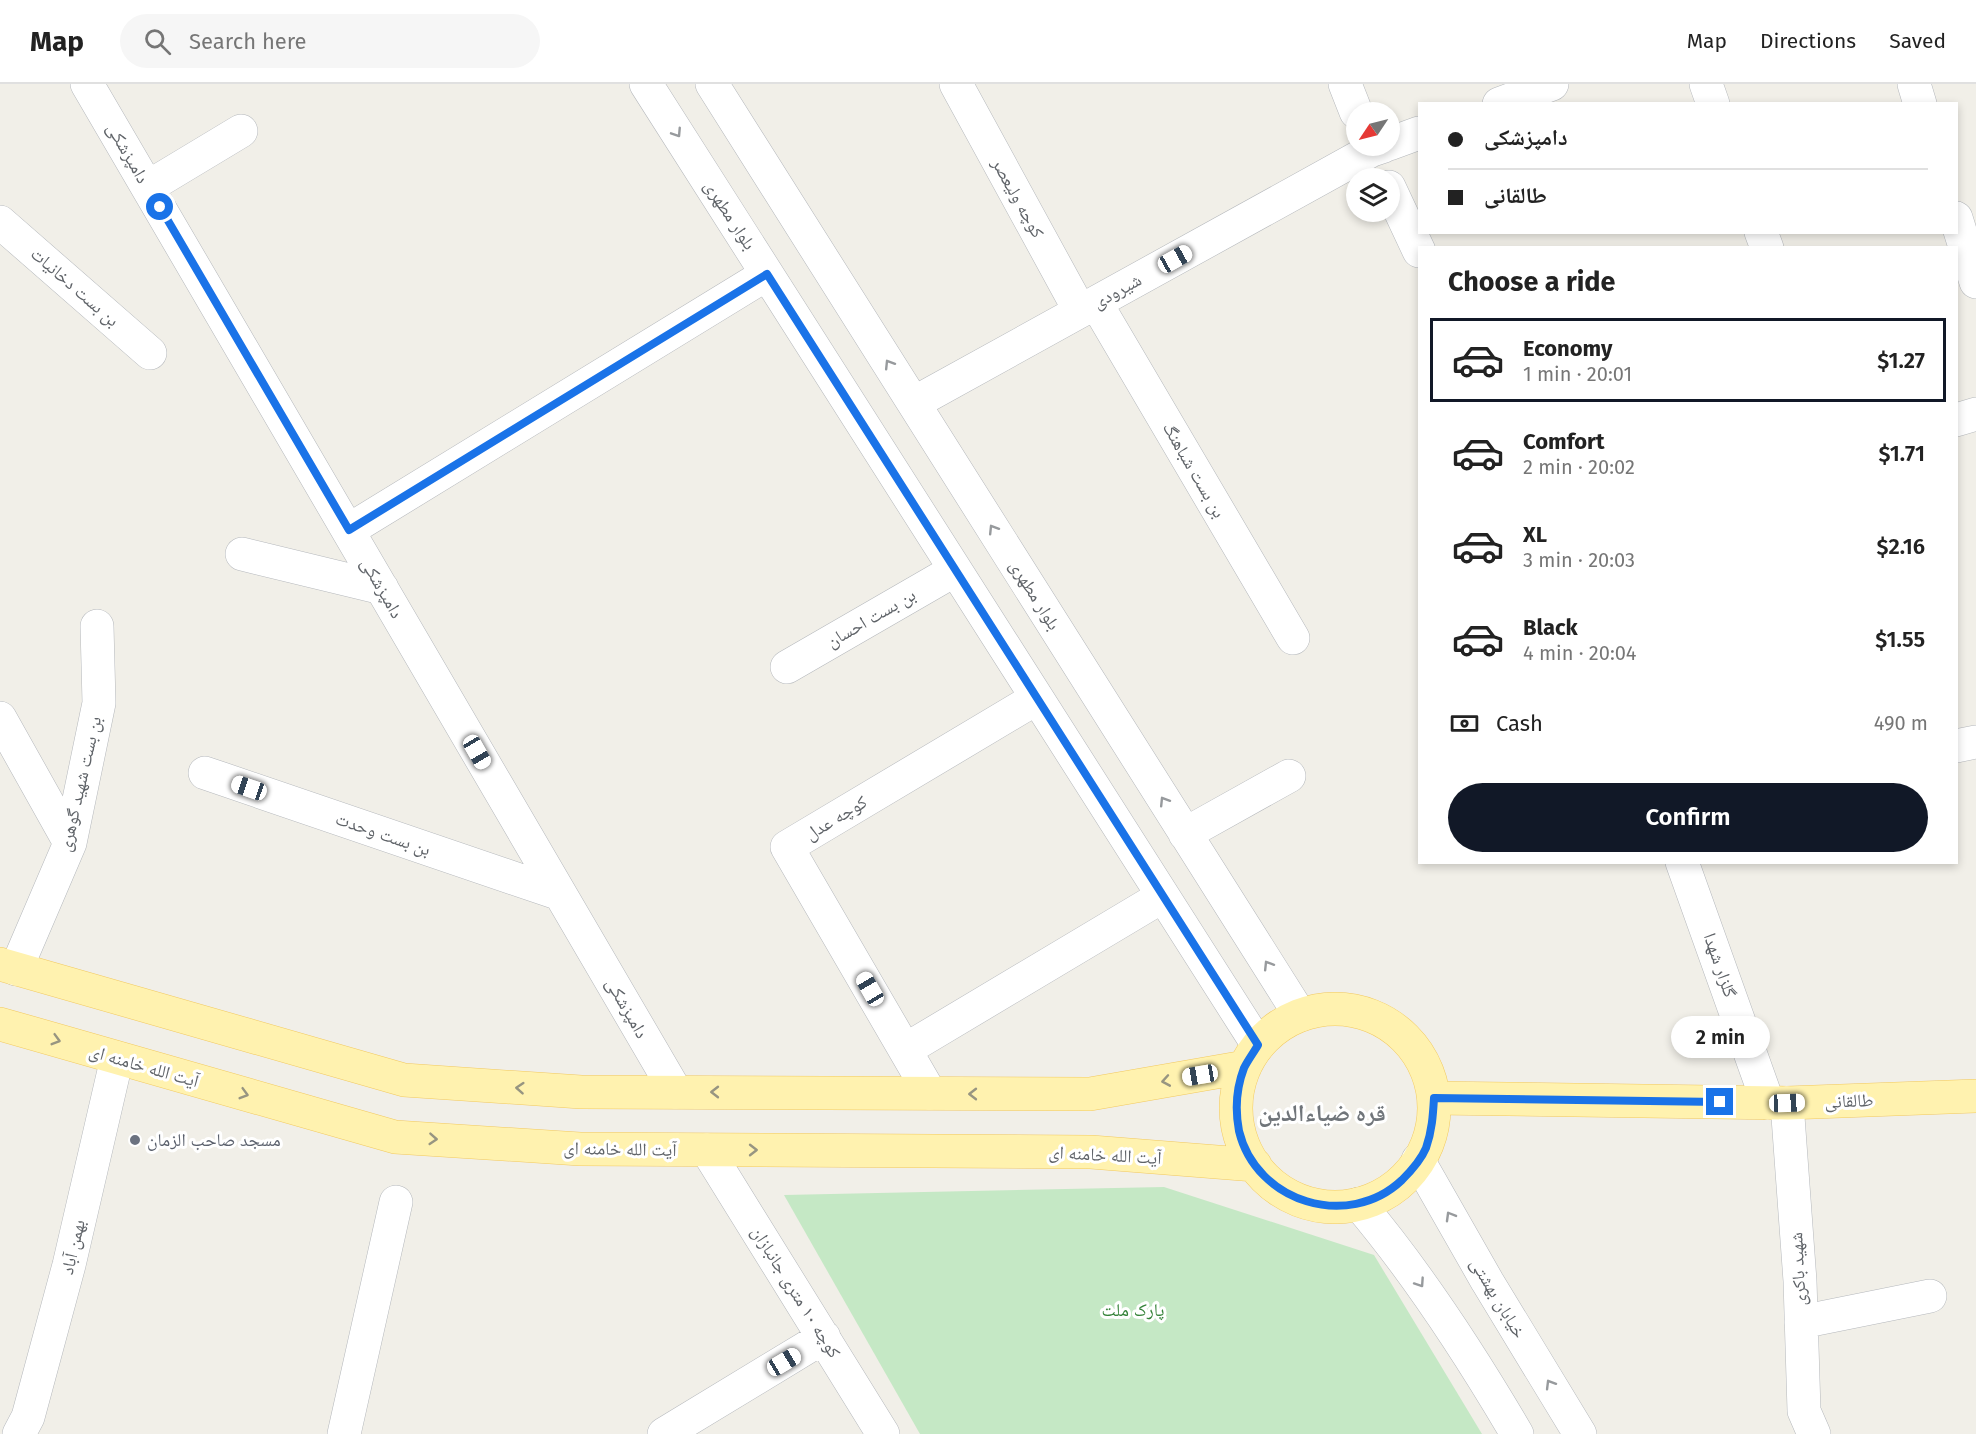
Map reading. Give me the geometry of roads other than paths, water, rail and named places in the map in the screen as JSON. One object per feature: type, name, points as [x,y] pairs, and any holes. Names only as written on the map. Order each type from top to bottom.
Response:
[{"type":"main road","points":[[8,967],[404,1080],[581,1092],[1090,1094],[1252,1056]]},
{"type":"main road","points":[[1325,1009],[1351,1010],[1376,1017],[1398,1031],[1415,1050],[1428,1073],[1434,1098],[1432,1124],[1425,1149],[1412,1171],[1393,1188],[1370,1201],[1345,1207],[1319,1206],[1294,1198],[1272,1185],[1255,1166],[1242,1143],[1236,1117],[1237,1092],[1252,1056],[1277,1027],[1300,1015],[1325,1009]]},
{"type":"main road","name":"آیت الله خامنه ای","points":[[0,1024],[395,1137],[580,1149],[1091,1152],[1255,1166]]},
{"type":"main road","name":"طالقانی","points":[[1434,1098],[1777,1103],[1976,1096]]},
{"type":"street","name":"دامپزشکی","points":[[87,84],[676,1092]]},
{"type":"street","name":"بلوار مطهری","points":[[646,84],[1163,896],[1252,1056]]},
{"type":"street","name":"بلوار مطهری","points":[[712,84],[1300,1015]]},
{"type":"street","name":"کوچه ولیعصر","points":[[956,84],[1088,307]]},
{"type":"street","points":[[1345,84],[1352,102]]},
{"type":"street","points":[[1504,102],[1552,84]]},
{"type":"street","points":[[1706,84],[1712,102]]},
{"type":"street","points":[[1914,84],[1919,102]]},
{"type":"street","points":[[148,187],[242,131]]},
{"type":"street","name":"شیرودی","points":[[1400,143],[1418,134]]},
{"type":"street","name":"شیرودی","points":[[914,403],[1088,307],[1374,156]]},
{"type":"street","points":[[1400,210],[1418,249]]},
{"type":"street","name":"بن بست دخانیات","points":[[0,222],[150,352]]},
{"type":"street","points":[[1958,224],[1976,282]]},
{"type":"street","points":[[349,530],[767,274]]},
{"type":"street","name":"بن بست شباهنگ","points":[[1088,307],[1293,638]]},
{"type":"street","points":[[1958,419],[1976,414]]},
{"type":"street","points":[[242,554],[382,588]]},
{"type":"street","name":"بن بست احسان","points":[[787,667],[955,570]]},
{"type":"street","name":"بن بست شهید گوهری","points":[[8,967],[70,843],[99,703],[97,626]]},
{"type":"street","name":"کوچه عدل","points":[[930,1094],[787,847],[1037,698]]},
{"type":"street","points":[[0,718],[70,843]]},
{"type":"street","points":[[1958,746],[1976,741]]},
{"type":"street","name":"بن بست وحدت","points":[[205,773],[560,894]]},
{"type":"street","points":[[1185,834],[1289,776]]},
{"type":"street","name":"گلزار شهدا","points":[[1683,864],[1777,1103]]},
{"type":"street","points":[[905,1050],[1163,896]]},
{"type":"street","name":"بهمن آباد","points":[[19,1434],[28,1417],[69,1265],[117,1058]]},
{"type":"street","name":"شهید باکری","points":[[1777,1103],[1801,1322],[1804,1411],[1814,1434]]},
{"type":"street","name":"کوچه ۱۰ متری جانبازان","points":[[707,1150],[883,1434]]},
{"type":"street","name":"خیابان بهشتی","points":[[1418,1160],[1487,1281],[1580,1434]]},
{"type":"street","points":[[344,1434],[396,1202]]},
{"type":"street","points":[[1359,1203],[1394,1245],[1483,1377],[1517,1434]]},
{"type":"street","points":[[1801,1322],[1930,1296]]},
{"type":"street","points":[[664,1434],[824,1337]]},
{"type":"place","name":"مسجد صاحب الزمان","points":[[135,1140]]},
{"type":"district","name":"قره ضیاءالدین","points":[[1322,1113]]},
{"type":"park label","name":"پارک ملت","points":[[1133,1310]]}]
